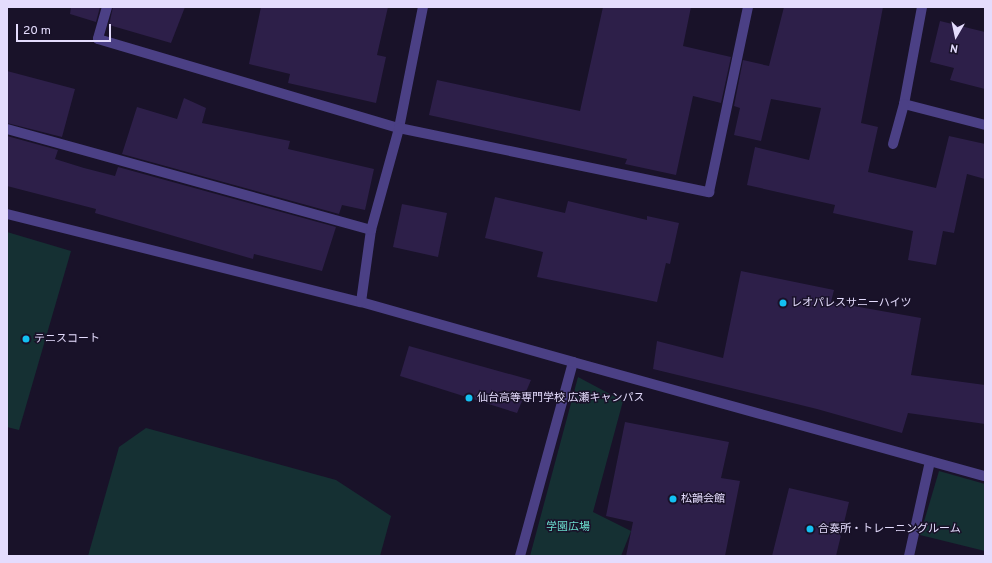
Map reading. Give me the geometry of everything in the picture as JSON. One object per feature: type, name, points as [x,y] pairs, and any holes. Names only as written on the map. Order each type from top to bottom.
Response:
[{"type":"street","points":[[108,7],[98,39],[399,128],[709,192],[748,7]]},
{"type":"street","points":[[361,302],[370,230],[399,128],[423,7]]},
{"type":"street","points":[[893,144],[904,104],[922,7]]},
{"type":"street","points":[[904,104],[985,125]]},
{"type":"street","points":[[7,129],[370,230]]},
{"type":"street","points":[[7,214],[361,302],[985,476]]},
{"type":"street","points":[[520,556],[573,362]]},
{"type":"street","points":[[909,556],[930,461]]},
{"type":"green space","name":"テニスコート","points":[[7,232],[71,251],[19,430],[7,427]]},
{"type":"green space","name":"学園広場","points":[[578,377],[623,401],[593,512],[631,531],[621,556],[530,556]]},
{"type":"green space","points":[[146,428],[336,480],[391,516],[380,556],[88,556],[119,447]]},
{"type":"green space","points":[[939,471],[985,484],[985,551],[920,535]]},
{"type":"building","points":[[71,7],[100,7],[96,22],[70,14]]},
{"type":"building","points":[[113,7],[185,7],[171,43],[109,25]]},
{"type":"building","points":[[261,7],[388,7],[377,55],[386,57],[376,103],[288,83],[290,74],[249,64]]},
{"type":"building","points":[[603,7],[691,7],[683,46],[731,57],[721,103],[693,96],[676,175],[625,164],[627,159],[429,115],[437,80],[580,111]]},
{"type":"building","points":[[784,7],[883,7],[861,123],[878,127],[868,172],[936,188],[949,136],[985,144],[985,179],[967,174],[954,233],[943,231],[936,265],[908,260],[913,231],[833,213],[835,205],[747,185],[755,147],[809,160],[821,108],[771,99],[761,141],[734,135],[740,108],[734,106],[743,60],[769,66]]},
{"type":"building","points":[[940,21],[985,32],[985,89],[950,80],[954,68],[930,62]]},
{"type":"building","points":[[7,71],[75,89],[62,137],[7,123]]},
{"type":"building","points":[[184,98],[206,108],[202,123],[290,141],[288,149],[374,169],[365,210],[342,205],[339,214],[122,154],[137,107],[177,119]]},
{"type":"building","points":[[7,136],[58,150],[55,159],[84,168],[115,176],[118,167],[336,227],[322,271],[254,254],[253,259],[95,213],[96,209],[7,186]]},
{"type":"building","points":[[495,197],[565,213],[568,201],[647,220],[647,216],[679,223],[670,264],[666,263],[657,302],[537,277],[543,252],[485,238]]},
{"type":"building","points":[[402,204],[447,213],[438,257],[393,247]]},
{"type":"building","points":[[741,271],[834,290],[831,302],[921,318],[911,375],[985,385],[985,424],[908,413],[902,433],[817,409],[653,369],[657,341],[723,358]]},
{"type":"building","points":[[409,346],[531,380],[517,413],[400,376]]},
{"type":"building","name":"松韻会館","points":[[625,422],[729,442],[721,478],[740,481],[725,556],[626,556],[633,522],[606,516]]},
{"type":"building","name":"合奏所・トレーニングルーム","points":[[789,488],[849,502],[836,556],[772,556]]},
{"type":"place","name":"レオパレスサニーハイツ","points":[[783,303]]},
{"type":"place","name":"テニスコート","points":[[26,339]]},
{"type":"place","name":"仙台高等専門学校 広瀬キャンパス","points":[[469,398]]},
{"type":"place","name":"松韻会館","points":[[673,499]]},
{"type":"place","name":"合奏所・トレーニングルーム","points":[[810,529]]}]
